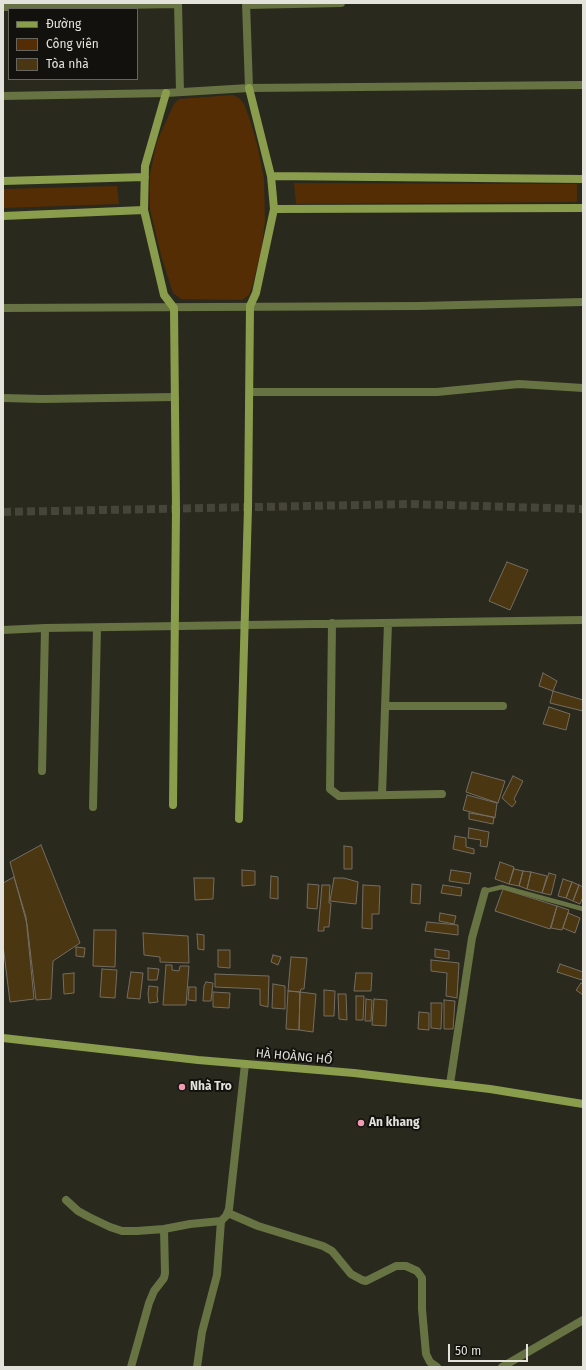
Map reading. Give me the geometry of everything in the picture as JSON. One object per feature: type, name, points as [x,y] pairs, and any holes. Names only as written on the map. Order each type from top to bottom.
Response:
[{"type":"street","points":[[239,818],[250,392],[250,306],[256,293],[274,209],[272,176],[249,88],[246,4],[341,3]]},
{"type":"street","points":[[3,8],[178,4],[180,92]]},
{"type":"street","points":[[3,96],[166,93],[249,88],[583,85]]},
{"type":"street","points":[[166,93],[145,166],[144,210],[164,295],[174,308],[176,518],[173,805]]},
{"type":"street","points":[[272,176],[583,180]]},
{"type":"street","points":[[3,181],[145,177]]},
{"type":"street","points":[[274,209],[583,208]]},
{"type":"street","points":[[3,216],[144,210]]},
{"type":"street","points":[[3,308],[419,306],[583,302]]},
{"type":"street","points":[[250,392],[438,392],[519,384],[583,388]]},
{"type":"street","points":[[3,398],[42,399],[175,396]]},
{"type":"street","points":[[3,630],[45,628],[583,620]]},
{"type":"street","points":[[382,795],[388,623]]},
{"type":"street","points":[[332,624],[330,789],[339,796],[442,794]]},
{"type":"street","points":[[42,771],[45,628]]},
{"type":"street","points":[[93,807],[97,628]]},
{"type":"street","points":[[385,706],[503,706]]},
{"type":"street","points":[[450,1084],[472,938],[484,891]]},
{"type":"street","name":"HÀ HOÀNG HỔ","points":[[3,1038],[450,1084],[583,1104]]},
{"type":"street","points":[[197,1367],[202,1332],[217,1275],[221,1221],[228,1213],[245,1064]]},
{"type":"street","points":[[66,1200],[78,1211],[110,1227],[122,1231],[164,1229],[190,1224],[221,1221]]},
{"type":"street","points":[[228,1213],[258,1226],[323,1246],[332,1251],[351,1274],[362,1280],[366,1281],[396,1266],[406,1266],[417,1271],[422,1278],[422,1309],[426,1354],[430,1362],[437,1367]]},
{"type":"street","points":[[131,1367],[149,1302],[154,1291],[164,1278],[164,1229]]},
{"type":"street","points":[[502,1367],[583,1320]]},
{"type":"lane","points":[[484,891],[502,887],[583,909]]},
{"type":"green space","points":[[233,95],[239,98],[244,104],[250,120],[257,144],[264,179],[265,221],[261,252],[249,295],[242,300],[181,299],[173,293],[161,255],[150,209],[150,174],[157,141],[174,104],[179,99]]},
{"type":"green space","points":[[294,183],[577,184],[577,202],[296,204]]},
{"type":"green space","points":[[117,186],[119,204],[3,208],[3,189]]},
{"type":"building","points":[[507,562],[528,570],[510,610],[489,601]]},
{"type":"building","points":[[543,673],[557,681],[553,691],[539,686]]},
{"type":"building","points":[[553,691],[583,700],[583,711],[550,703]]},
{"type":"building","points":[[549,707],[570,714],[566,730],[543,724]]},
{"type":"building","points":[[472,772],[505,781],[498,803],[466,792]]},
{"type":"building","points":[[513,776],[523,781],[514,799],[516,802],[512,807],[502,798]]},
{"type":"building","points":[[467,795],[497,803],[495,818],[463,810]]},
{"type":"building","points":[[469,813],[494,817],[493,824],[469,819]]},
{"type":"building","points":[[469,828],[489,832],[487,847],[480,846],[481,840],[468,838]]},
{"type":"building","points":[[455,836],[466,838],[466,847],[474,849],[474,854],[453,849]]},
{"type":"building","points":[[41,845],[80,943],[53,961],[51,999],[36,1000],[27,924],[10,862]]},
{"type":"building","points":[[344,846],[352,847],[352,869],[344,869]]},
{"type":"building","points":[[500,862],[514,867],[509,884],[495,879]]},
{"type":"building","points":[[514,869],[523,871],[519,886],[509,884]]},
{"type":"building","points":[[242,870],[255,871],[255,885],[242,886]]},
{"type":"building","points":[[451,870],[471,873],[469,884],[449,881]]},
{"type":"building","points":[[523,871],[531,872],[527,889],[519,886]]},
{"type":"building","points":[[531,872],[547,876],[542,893],[527,889]]},
{"type":"building","points":[[549,873],[556,875],[551,895],[542,893]]},
{"type":"building","points":[[271,876],[278,877],[278,899],[270,898]]},
{"type":"building","points":[[14,877],[26,917],[34,999],[10,1002],[3,945],[3,883]]},
{"type":"building","points":[[194,878],[214,878],[213,899],[195,900]]},
{"type":"building","points":[[334,878],[344,878],[358,882],[356,904],[330,901]]},
{"type":"building","points":[[563,879],[572,882],[566,898],[558,896]]},
{"type":"building","points":[[572,882],[579,885],[573,901],[566,898]]},
{"type":"building","points":[[308,884],[319,885],[317,909],[307,908]]},
{"type":"building","points":[[412,884],[421,885],[420,904],[411,903]]},
{"type":"building","points":[[322,885],[330,885],[329,903],[331,903],[329,927],[324,927],[324,931],[318,931]]},
{"type":"building","points":[[363,885],[380,886],[379,914],[372,914],[372,929],[362,928]]},
{"type":"building","points":[[443,885],[462,888],[461,896],[441,893]]},
{"type":"building","points":[[579,885],[583,887],[583,897],[580,904],[573,901]]},
{"type":"building","points":[[503,889],[557,906],[550,929],[495,911]]},
{"type":"building","points":[[557,906],[569,910],[562,930],[551,928]]},
{"type":"building","points":[[440,913],[456,916],[454,924],[439,921]]},
{"type":"building","points":[[568,913],[580,918],[575,933],[563,928]]},
{"type":"building","points":[[427,922],[458,925],[458,935],[425,931]]},
{"type":"building","points":[[94,930],[116,930],[115,967],[93,966]]},
{"type":"building","points":[[143,933],[188,936],[189,963],[160,962],[160,957],[144,955]]},
{"type":"building","points":[[197,934],[204,935],[204,950],[198,949]]},
{"type":"building","points":[[76,947],[85,948],[84,957],[76,956]]},
{"type":"building","points":[[435,949],[449,951],[449,959],[435,957]]},
{"type":"building","points":[[218,950],[230,950],[230,968],[218,967]]},
{"type":"building","points":[[273,955],[281,957],[278,965],[271,962]]},
{"type":"building","points":[[291,957],[307,958],[304,989],[301,989],[300,992],[288,991]]},
{"type":"building","points":[[431,960],[459,963],[457,998],[446,996],[447,973],[431,971]]},
{"type":"building","points":[[560,964],[583,972],[582,980],[557,972]]},
{"type":"building","points":[[166,965],[172,965],[172,970],[179,971],[180,966],[189,966],[186,1005],[163,1005]]},
{"type":"building","points":[[148,968],[159,969],[157,980],[148,980]]},
{"type":"building","points":[[102,969],[117,970],[115,998],[100,997]]},
{"type":"building","points":[[131,972],[143,973],[140,999],[127,998]]},
{"type":"building","points":[[74,973],[74,993],[64,994],[63,974]]},
{"type":"building","points":[[356,973],[372,973],[371,991],[354,991]]},
{"type":"building","points":[[215,974],[269,976],[268,1007],[260,1005],[260,989],[215,987]]},
{"type":"building","points":[[206,982],[213,983],[211,1001],[203,1001],[204,986]]},
{"type":"building","points":[[581,983],[583,984],[583,995],[576,990]]},
{"type":"building","points":[[273,984],[285,986],[285,1009],[272,1008]]},
{"type":"building","points":[[149,986],[158,987],[158,1002],[149,1003]]},
{"type":"building","points":[[189,987],[196,987],[196,1001],[188,1000]]},
{"type":"building","points":[[324,990],[335,991],[334,1016],[324,1016]]},
{"type":"building","points":[[288,991],[300,992],[299,1030],[286,1029]]},
{"type":"building","points":[[213,992],[230,993],[229,1008],[213,1007]]},
{"type":"building","points":[[300,992],[316,994],[313,1032],[299,1030]]},
{"type":"building","points":[[338,994],[346,994],[347,1020],[339,1019]]},
{"type":"building","points":[[356,996],[364,996],[363,1020],[356,1020]]},
{"type":"building","points":[[366,999],[372,1000],[371,1021],[365,1021]]},
{"type":"building","points":[[374,999],[387,1000],[386,1026],[372,1025]]},
{"type":"building","points":[[444,1000],[455,1001],[453,1029],[444,1029]]},
{"type":"building","points":[[431,1003],[442,1003],[441,1029],[431,1028]]},
{"type":"building","points":[[419,1012],[429,1013],[429,1030],[418,1029]]},
{"type":"tunnel","points":[[3,512],[409,504],[583,509]]},
{"type":"place","name":"Nhà Tro","points":[[182,1087]]},
{"type":"place","name":"An khang","points":[[361,1123]]}]
